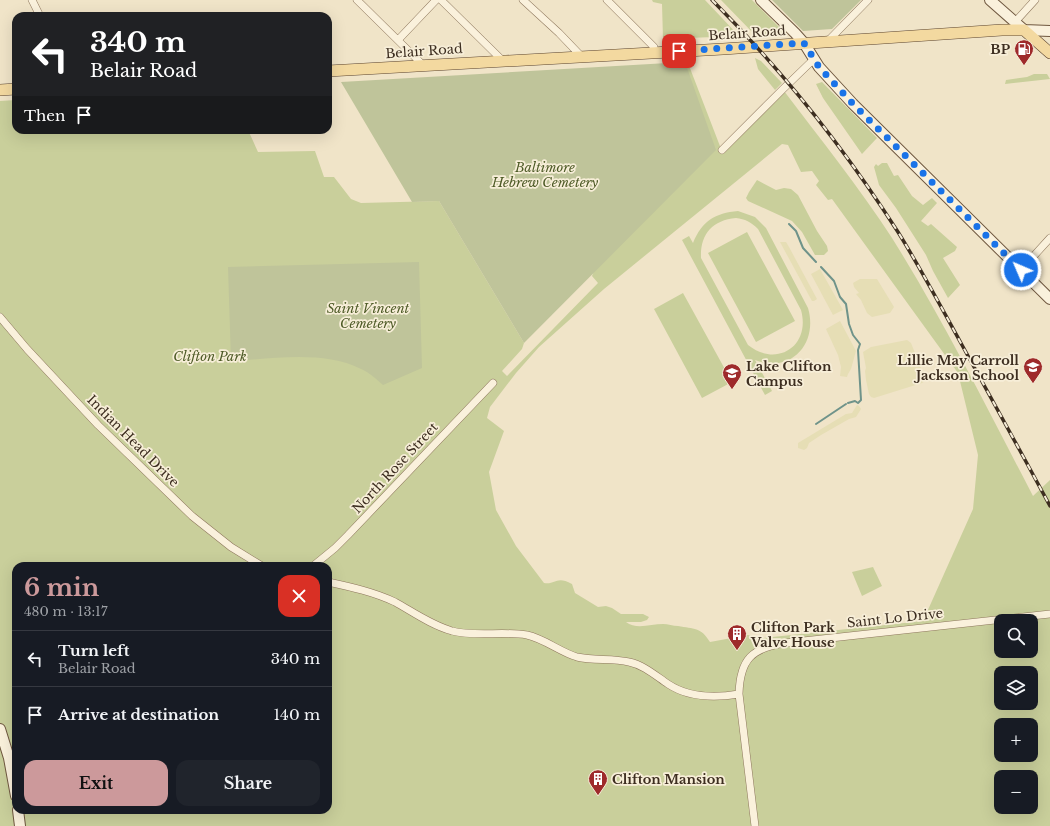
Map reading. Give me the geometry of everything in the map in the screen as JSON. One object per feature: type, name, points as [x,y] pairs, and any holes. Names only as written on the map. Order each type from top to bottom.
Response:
[{"type":"main road","points":[[761,0],[804,43],[828,78],[853,104],[1050,298]]},
{"type":"main road","points":[[990,0],[1050,53]]},
{"type":"main road","name":"Belair Road","points":[[332,71],[827,42],[979,31],[1024,30]]},
{"type":"main road","points":[[1024,30],[1050,31]]},
{"type":"main road","points":[[0,90],[12,89]]},
{"type":"main road","points":[[0,729],[9,758],[12,774]]},
{"type":"main road","points":[[18,814],[20,826]]},
{"type":"street","points":[[32,0],[38,12]]},
{"type":"street","points":[[357,0],[424,66]]},
{"type":"street","points":[[398,40],[436,0]]},
{"type":"street","points":[[441,0],[503,61]]},
{"type":"street","points":[[523,0],[559,33],[581,56]]},
{"type":"street","points":[[608,0],[654,47],[655,52]]},
{"type":"street","points":[[827,42],[868,0]]},
{"type":"street","points":[[1015,22],[1036,0]]},
{"type":"street","points":[[722,150],[814,59]]},
{"type":"street","points":[[1021,270],[1050,238]]},
{"type":"street","name":"Indian Head Drive","points":[[0,317],[26,349],[98,425],[192,516],[231,546],[256,562]]},
{"type":"street","name":"North Rose Street","points":[[318,562],[348,535],[493,383]]},
{"type":"street","points":[[332,583],[380,596],[452,631],[467,633],[502,633],[528,636],[536,638],[576,656],[595,660],[629,662],[637,664],[673,688],[687,693],[710,696],[739,694]]},
{"type":"street","name":"Saint Lo Drive","points":[[755,826],[739,694],[740,676],[746,662],[758,651],[771,645],[1050,614]]},
{"type":"shaded area","points":[[780,242],[786,242],[789,247],[817,299],[814,301],[812,301]]},
{"type":"shaded area","points":[[820,269],[843,310],[833,315],[811,274]]},
{"type":"shaded area","points":[[860,279],[877,279],[894,307],[890,313],[872,317],[867,313],[861,300],[856,294],[859,293],[854,287],[853,283]]},
{"type":"shaded area","points":[[840,321],[856,351],[847,377],[840,376],[841,367],[838,355],[826,329]]},
{"type":"shaded area","points":[[907,340],[911,343],[925,381],[874,398],[871,397],[866,380],[866,368],[863,352],[871,347]]},
{"type":"shaded area","points":[[857,405],[861,409],[856,417],[849,419],[821,435],[809,443],[807,448],[804,450],[798,448],[798,443],[846,414],[852,413]]},
{"type":"green space","points":[[652,0],[705,0],[739,36],[663,39],[662,4],[653,2]]},
{"type":"green space","points":[[721,0],[752,0],[785,33],[755,35]]},
{"type":"green space","points":[[772,0],[861,0],[832,29],[803,31]]},
{"type":"green space","points":[[755,58],[761,61],[782,83],[775,90],[758,69]]},
{"type":"green space","name":"Baltimore Hebrew Cemetery","points":[[685,62],[716,150],[524,343],[439,201],[412,202],[341,82]]},
{"type":"green space","name":"Clifton Park","points":[[688,63],[723,154],[784,91],[853,182],[892,238],[948,333],[1033,496],[1050,480],[1050,826],[0,826],[0,101],[12,100],[12,134],[250,134],[258,152],[315,151],[324,177],[334,177],[351,199],[361,203],[439,201],[524,343],[522,349],[502,371],[507,376],[598,283],[592,276],[684,64]],"holes":[[[782,144],[788,145],[801,172],[812,171],[819,181],[816,185],[828,200],[832,199],[958,373],[978,455],[973,509],[923,621],[763,638],[748,635],[710,642],[700,631],[693,628],[665,624],[634,626],[626,622],[641,622],[647,620],[649,617],[643,614],[621,614],[606,606],[598,607],[575,593],[572,584],[567,581],[559,580],[551,583],[544,583],[516,546],[496,510],[489,472],[504,431],[487,418],[490,407],[516,373],[539,347],[604,289]]]},
{"type":"green space","points":[[1034,74],[1047,74],[1050,79],[1005,84],[1006,80],[1027,77]]},
{"type":"green space","points":[[822,82],[877,138],[862,154],[823,98],[816,84]]},
{"type":"green space","points":[[882,163],[887,163],[894,176],[898,175],[912,196],[923,205],[932,198],[937,203],[921,221],[928,226],[931,224],[957,247],[955,251],[943,258],[960,285],[948,298],[926,255],[896,208],[879,185],[874,167],[876,164],[878,166]]},
{"type":"green space","points":[[757,180],[776,190],[784,188],[791,189],[798,195],[817,231],[827,246],[828,251],[824,255],[815,255],[802,232],[792,221],[748,201],[746,198]]},
{"type":"green space","points":[[738,211],[755,217],[766,228],[808,308],[810,330],[802,349],[795,356],[786,361],[776,363],[764,363],[755,360],[772,391],[765,395],[682,240],[689,236],[693,243],[705,224],[716,216]],"holes":[[[739,218],[748,221],[758,229],[801,310],[803,323],[801,334],[796,343],[789,350],[780,354],[759,352],[748,345],[701,258],[703,242],[709,230],[720,222],[728,219]]]},
{"type":"green space","points":[[747,232],[795,321],[756,342],[708,253]]},
{"type":"green space","name":"Saint Vincent Cemetery","points":[[419,262],[422,368],[383,385],[370,374],[361,369],[331,359],[298,357],[231,361],[228,267]]},
{"type":"green space","points":[[683,293],[732,382],[702,398],[654,309]]},
{"type":"green space","points":[[873,567],[882,586],[862,596],[852,572]]},
{"type":"waterway","points":[[789,224],[796,231],[803,248],[816,262]]},
{"type":"waterway","points":[[821,267],[834,281],[840,297],[846,304],[849,324],[853,335],[860,344],[858,350],[861,400],[858,403],[855,401],[848,403]]},
{"type":"waterway","points":[[816,424],[846,404]]},
{"type":"railway","points":[[712,0],[788,82],[878,201],[923,274],[1050,506]]},
{"type":"place","name":"BP","points":[[1024,66]]},
{"type":"place","name":"Lillie May Carroll Jackson School","points":[[1033,384]]},
{"type":"place","name":"Lake Clifton Campus","points":[[732,390]]},
{"type":"place","name":"Clifton Park Valve House","points":[[737,651]]},
{"type":"place","name":"Clifton Mansion","points":[[598,796]]},
{"type":"route","points":[[679,51],[804,43],[819,67],[853,104],[1021,270]]}]
